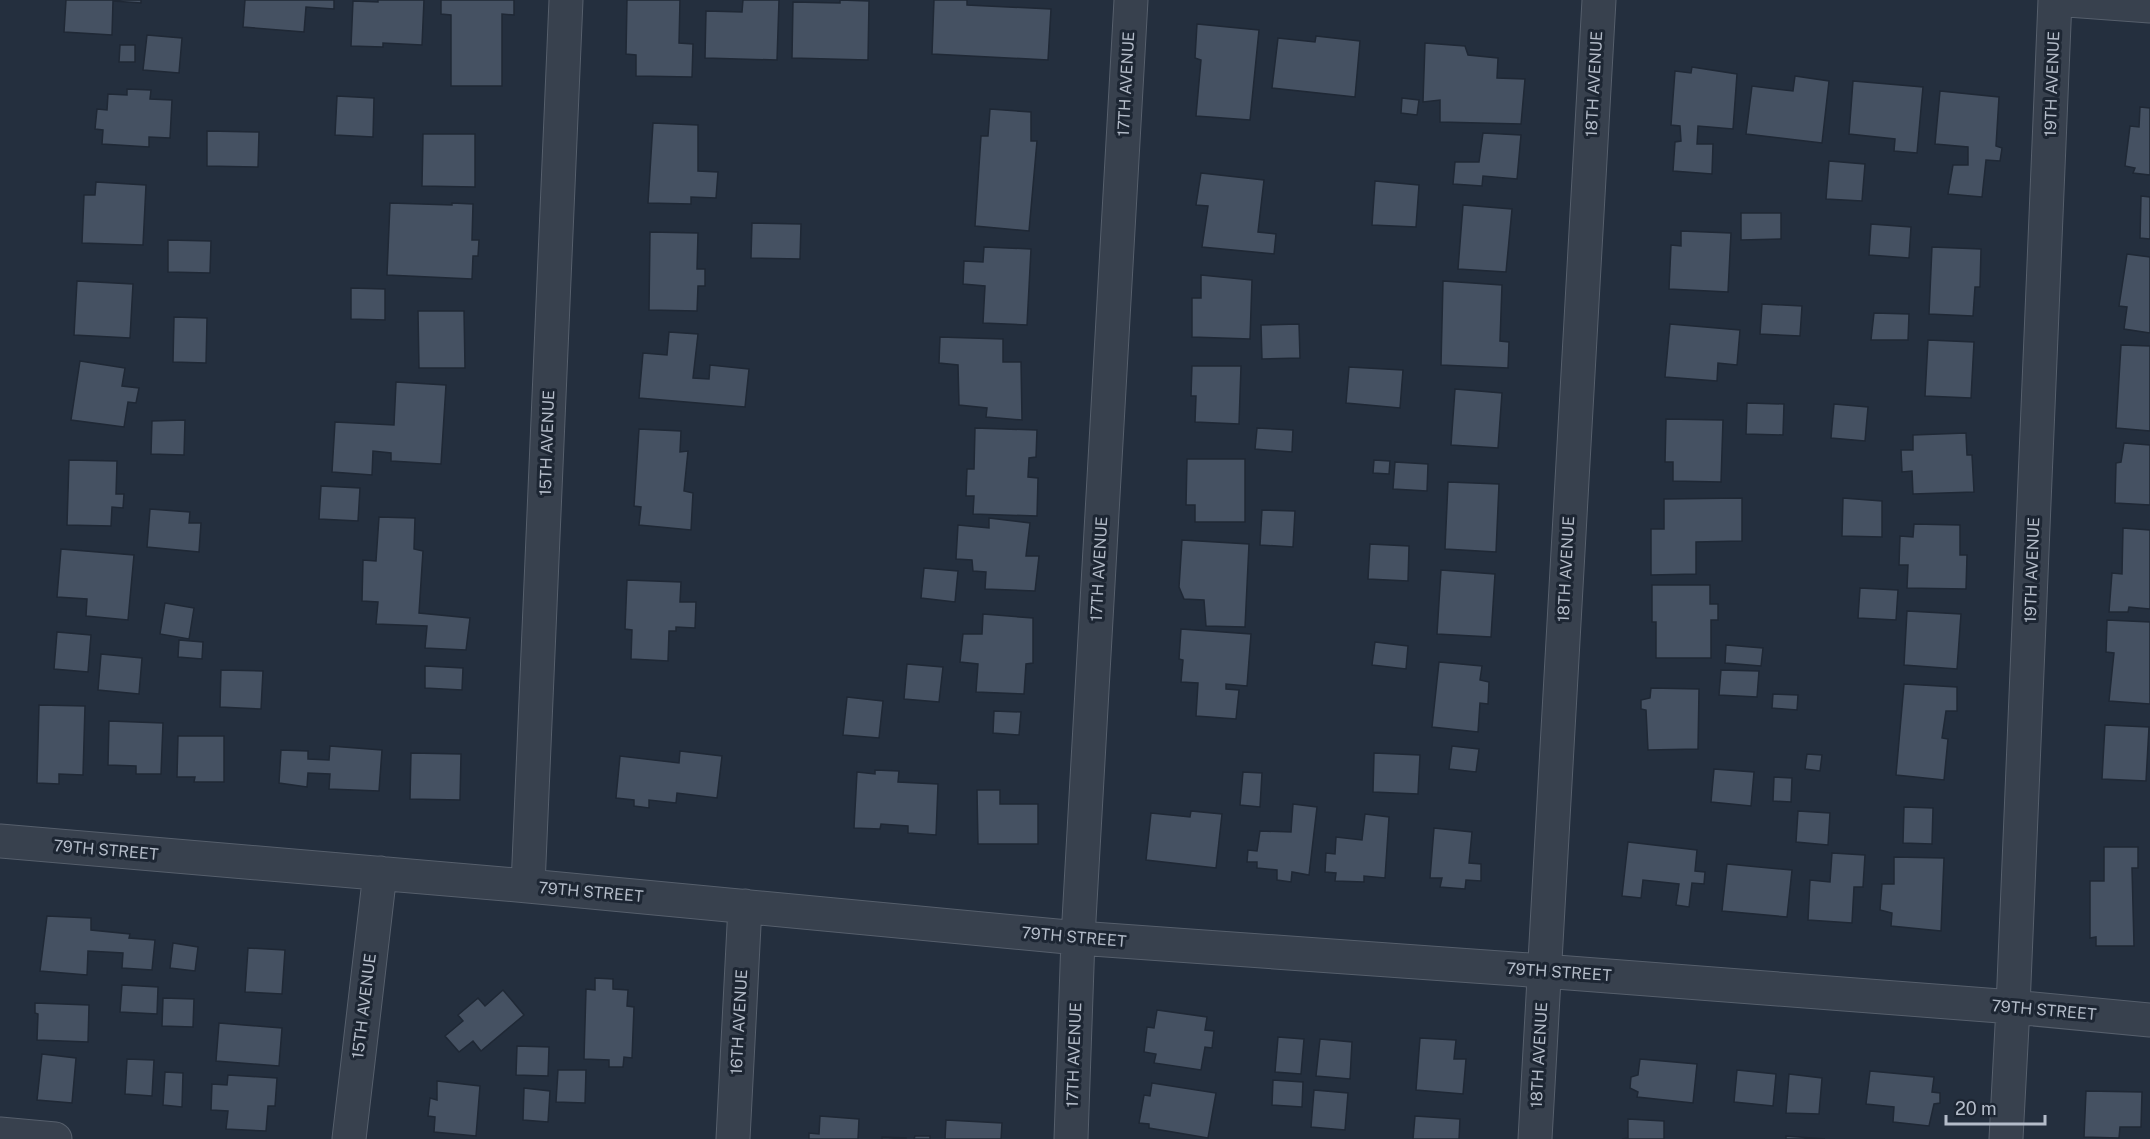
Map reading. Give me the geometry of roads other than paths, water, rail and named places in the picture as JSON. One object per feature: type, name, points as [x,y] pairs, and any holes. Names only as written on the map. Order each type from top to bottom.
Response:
[{"type":"street","name":"15TH AVENUE","points":[[528,886],[566,0]]},
{"type":"street","name":"17TH AVENUE","points":[[1071,1139],[1078,938],[1131,0]]},
{"type":"street","name":"18TH AVENUE","points":[[1535,1139],[1599,0]]},
{"type":"street","name":"19TH AVENUE","points":[[2006,1139],[2055,0]]},
{"type":"street","points":[[2068,0],[2150,6]]},
{"type":"street","name":"79TH STREET","points":[[0,841],[528,886],[1078,938],[1543,971],[2013,1007],[2150,1020]]},
{"type":"street","name":"15TH AVENUE","points":[[349,1139],[380,873]]},
{"type":"street","name":"16TH AVENUE","points":[[733,1139],[745,906]]},
{"type":"street","points":[[0,1134],[56,1139]]}]
